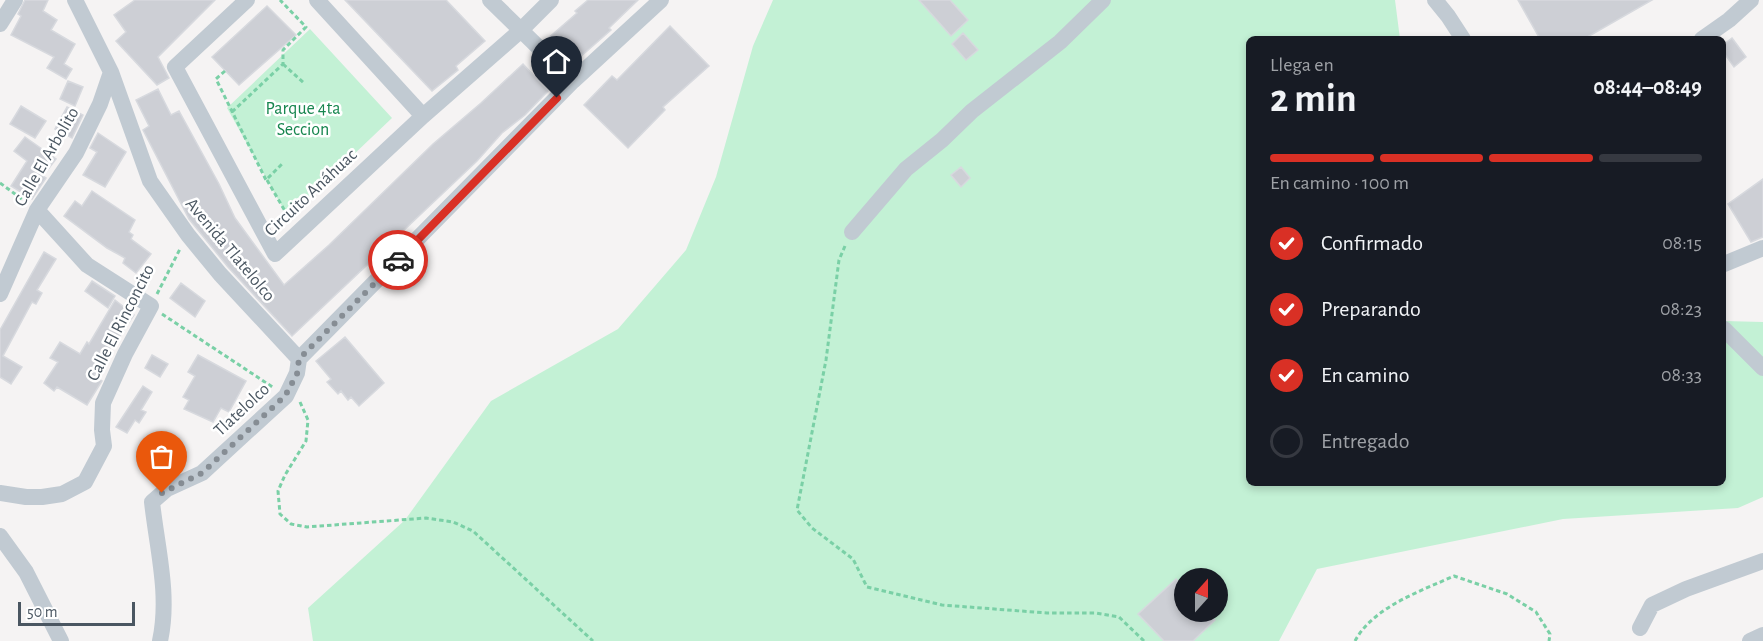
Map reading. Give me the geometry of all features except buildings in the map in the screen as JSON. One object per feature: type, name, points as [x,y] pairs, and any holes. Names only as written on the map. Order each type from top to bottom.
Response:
[{"type":"street","points":[[0,24],[15,0]]},
{"type":"street","name":"Avenida Tlatelolco","points":[[75,0],[111,72],[150,181],[188,235],[220,274],[299,359]]},
{"type":"street","name":"Circuito Anáhuac","points":[[247,0],[175,67],[275,254],[423,116],[520,32],[546,2]]},
{"type":"street","points":[[317,0],[423,116]]},
{"type":"street","points":[[490,0],[520,32],[573,81]]},
{"type":"street","points":[[289,391],[297,374],[299,359],[573,81],[661,0]]},
{"type":"street","points":[[852,232],[906,169],[942,141],[972,111],[1060,42],[1103,0]]},
{"type":"street","points":[[1435,0],[1461,36]]},
{"type":"street","points":[[1706,36],[1751,0]]},
{"type":"street","name":"Calle El Arbolito","points":[[0,294],[37,210],[76,153],[100,104],[111,72]]},
{"type":"street","points":[[37,210],[87,265],[151,306]]},
{"type":"street","points":[[1726,263],[1763,248]]},
{"type":"street","name":"Calle El Rinconcito","points":[[0,493],[26,497],[62,495],[85,482],[104,446],[103,403],[125,354],[151,306]]},
{"type":"street","points":[[1727,338],[1763,368]]},
{"type":"street","name":"Tlatelolco","points":[[159,641],[163,627],[164,598],[152,502],[167,489],[202,473],[289,391]]},
{"type":"street","points":[[0,536],[26,572],[61,641]]},
{"type":"street","points":[[1640,628],[1652,605],[1686,589],[1763,561]]},
{"type":"street","points":[[1750,641],[1763,635]]},
{"type":"path","points":[[232,112],[283,64],[283,50],[306,27],[280,0]]},
{"type":"path","points":[[283,64],[305,84]]},
{"type":"path","points":[[225,71],[216,79],[266,180],[298,233]]},
{"type":"path","points":[[266,180],[282,164]]},
{"type":"path","points":[[0,183],[37,210]]},
{"type":"path","points":[[852,232],[839,260],[826,360],[797,510],[812,528],[853,559],[867,587],[942,605],[1047,614],[1096,613],[1119,616],[1144,641]]},
{"type":"path","name":"Calle El Rinconcito","points":[[151,306],[188,235]]},
{"type":"path","points":[[151,306],[289,391],[308,420],[306,441],[278,491],[280,514],[291,524],[307,527],[426,518],[453,522],[473,531],[593,641]]},
{"type":"path","points":[[1355,641],[1360,631],[1384,611],[1454,576],[1507,594],[1536,612],[1550,634],[1549,641]]},
{"type":"green space","points":[[773,0],[1395,0],[1400,36],[1246,36],[1246,486],[1726,486],[1726,321],[1763,322],[1763,497],[1738,508],[1563,519],[1317,569],[1279,641],[313,641],[308,608],[405,520],[491,401],[618,329],[686,250],[716,177],[753,46]]},
{"type":"green space","name":"Parque 4ta Seccion","points":[[310,29],[392,118],[288,217],[227,108]]},
{"type":"way so far","points":[[162,493],[202,473],[285,396],[297,374],[299,359],[398,260]]},
{"type":"route","points":[[398,260],[557,98]]}]
